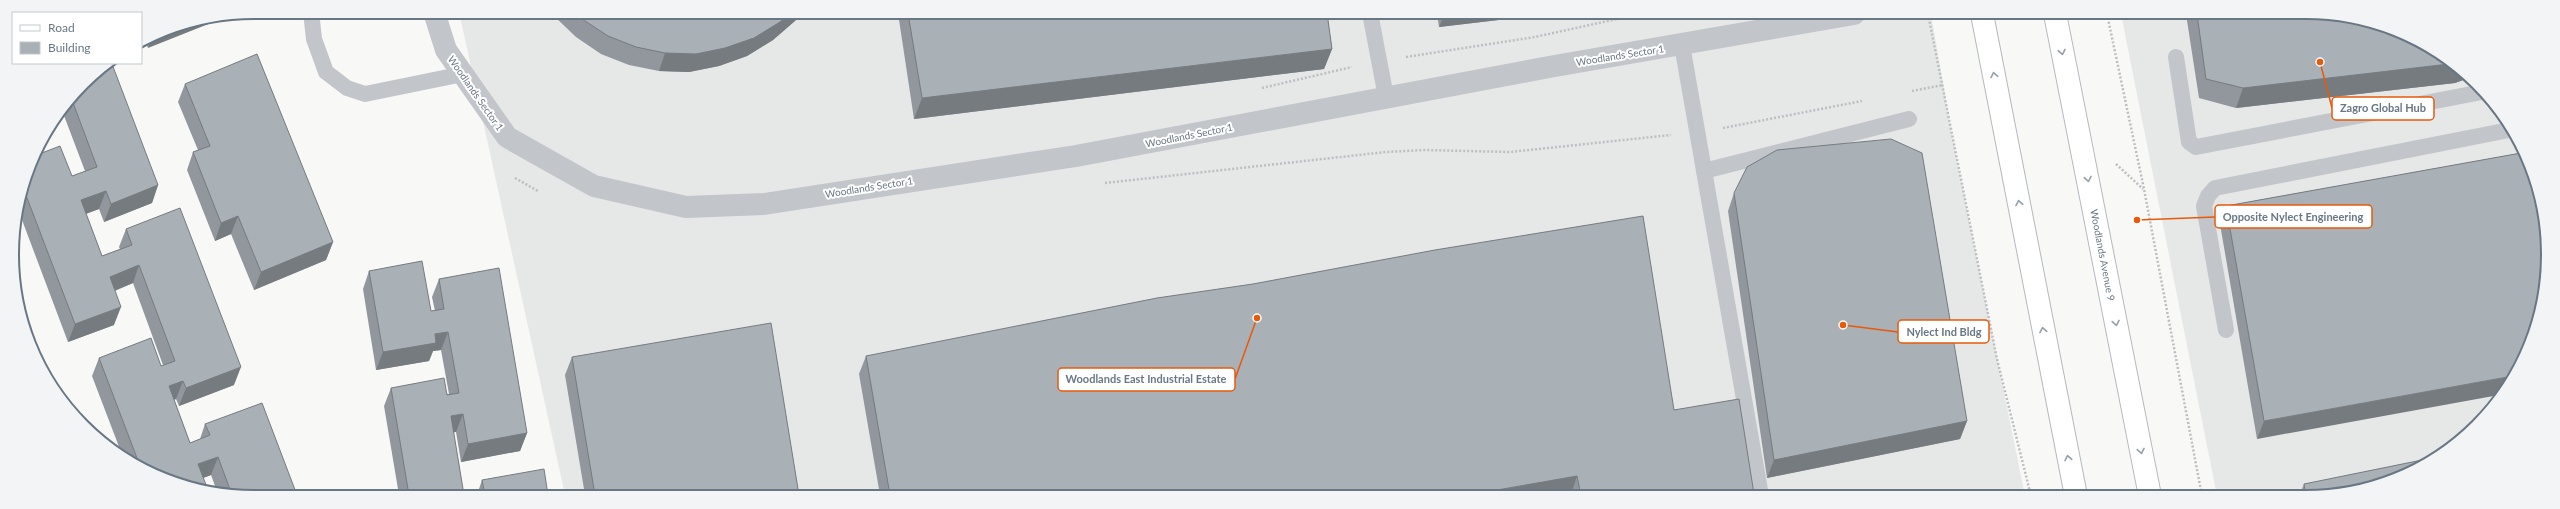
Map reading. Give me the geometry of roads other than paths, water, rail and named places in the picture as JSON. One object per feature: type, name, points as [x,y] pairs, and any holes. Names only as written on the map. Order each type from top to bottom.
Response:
[{"type":"main road","points":[[1983,19],[2075,490]]},
{"type":"main road","name":"Woodlands Avenue 9","points":[[2055,19],[2149,490]]},
{"type":"street","name":"Woodlands Sector 1","points":[[436,19],[446,50],[507,137],[594,186],[686,207],[764,204],[1054,160],[1386,97],[1825,19]]},
{"type":"lane","points":[[312,19],[314,38],[326,72],[347,88],[365,94],[463,74]]},
{"type":"lane","points":[[1371,19],[1386,97]]},
{"type":"lane","points":[[1682,44],[1760,490]]},
{"type":"lane","points":[[2176,56],[2189,142],[2196,147],[2477,93]]},
{"type":"lane","points":[[1704,171],[1909,119]]},
{"type":"lane","points":[[2226,330],[2204,206],[2208,196],[2215,188],[2505,131]]},
{"type":"place","name":"Zagro Global Hub","points":[[2320,62]]},
{"type":"place","name":"Opposite Nylect Engineering","points":[[2137,220]]},
{"type":"place","name":"Woodlands East Industrial Estate","points":[[1257,318]]},
{"type":"place","name":"Nylect Ind Bldg","points":[[1843,325]]}]
